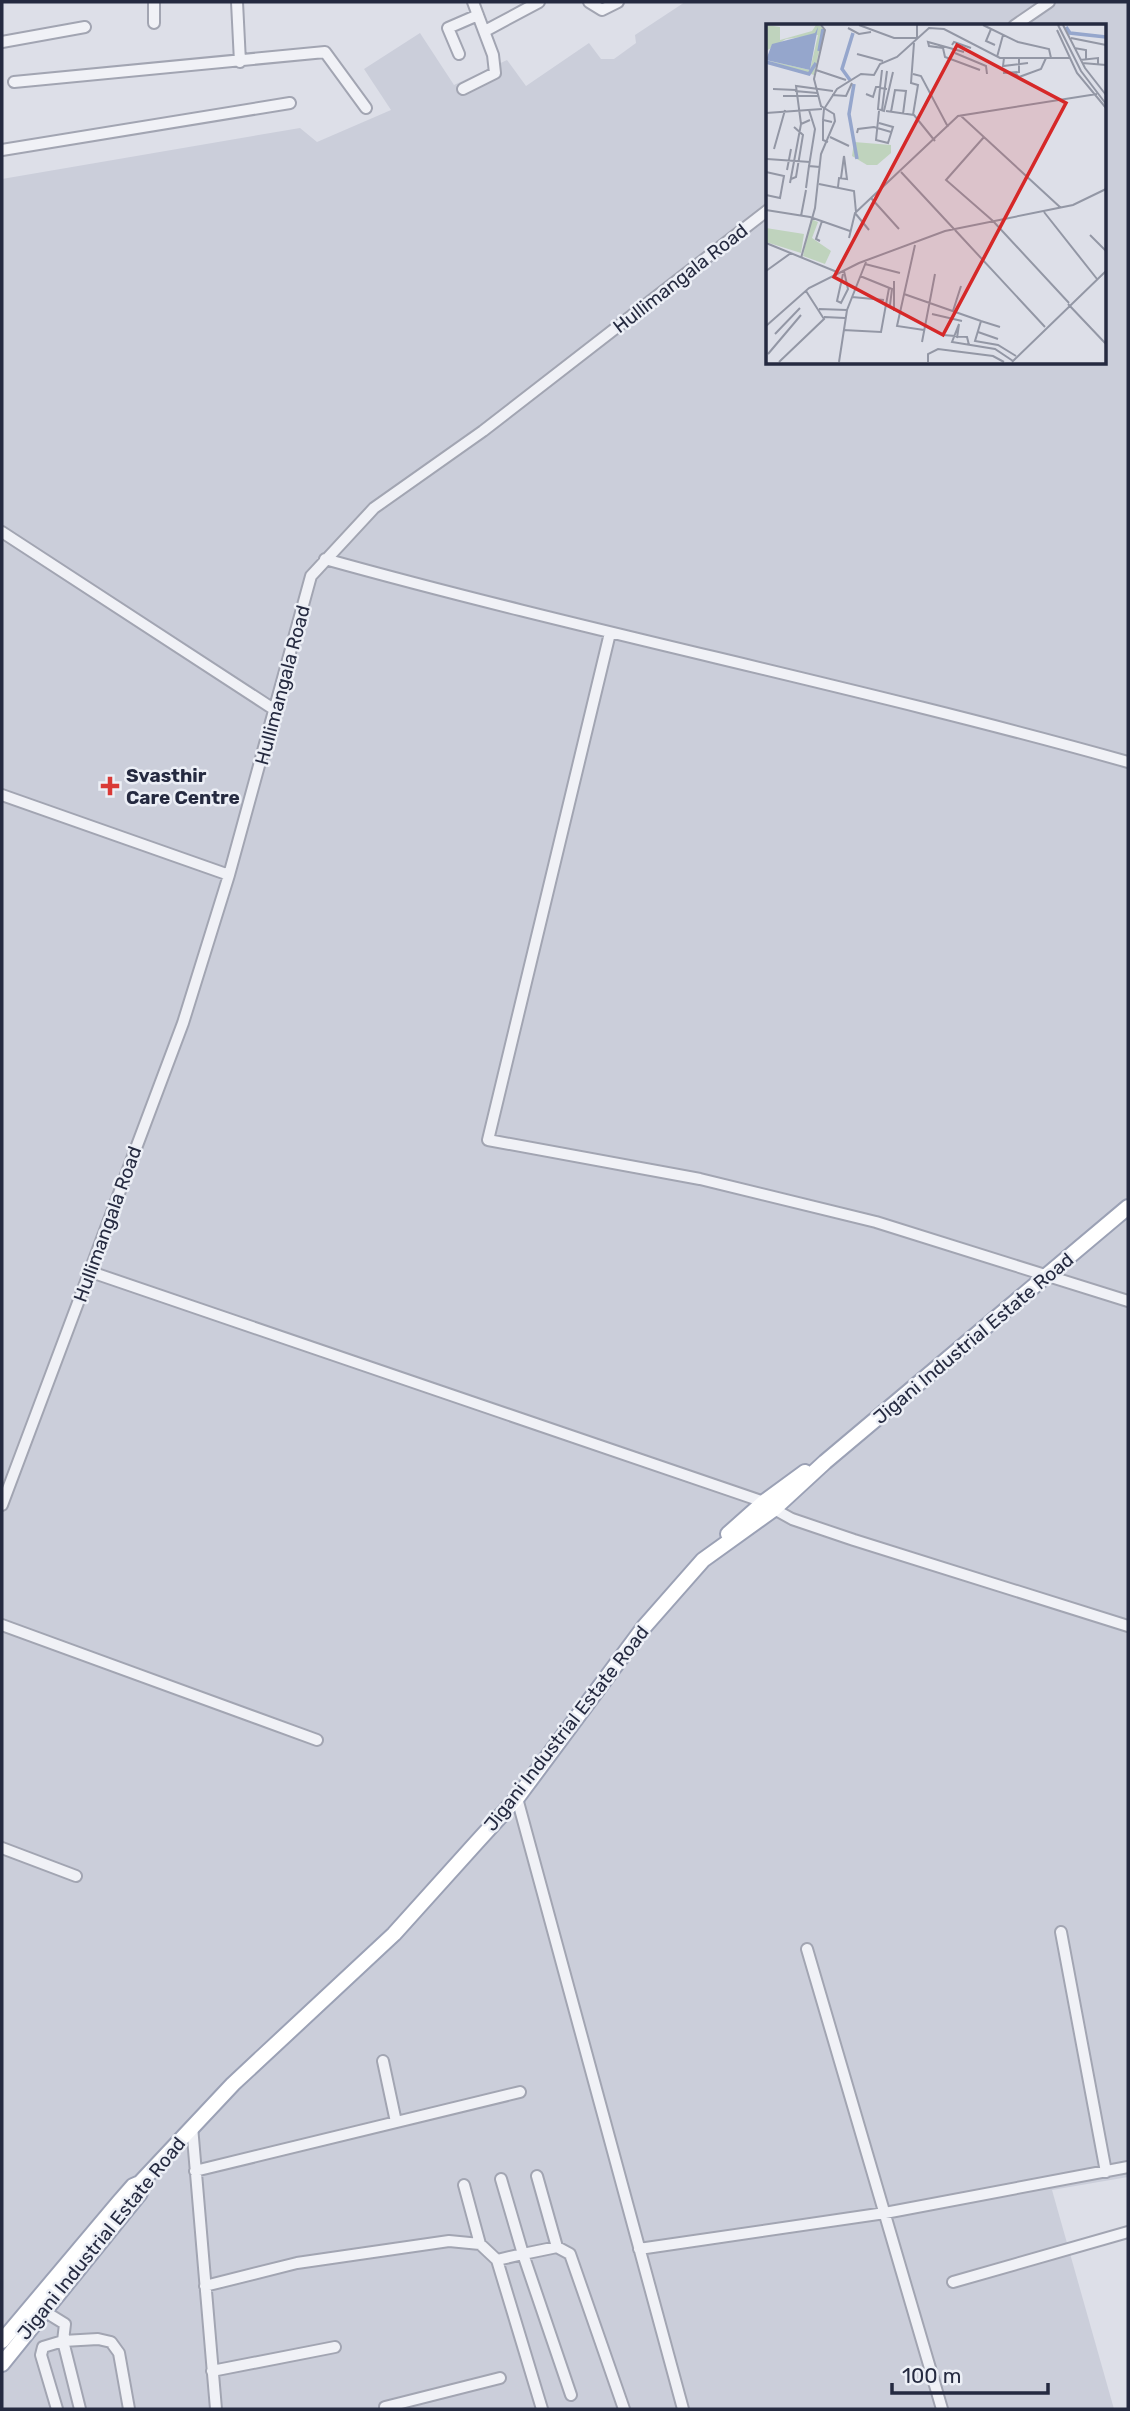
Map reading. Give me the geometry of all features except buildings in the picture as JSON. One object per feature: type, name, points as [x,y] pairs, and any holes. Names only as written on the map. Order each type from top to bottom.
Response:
[{"type":"main road","name":"Jigani Industrial Estate Road","points":[[2,2341],[133,2186],[141,2183],[192,2126],[394,1934],[517,1798],[644,1627],[704,1560],[811,1467],[825,1462],[1128,1207]]},
{"type":"main road","name":"Jigani Industrial Estate Road","points":[[3,2358],[140,2193],[141,2183]]},
{"type":"street","points":[[154,2],[154,23]]},
{"type":"street","points":[[237,2],[240,62]]},
{"type":"street","points":[[463,89],[495,73],[485,31],[473,2]]},
{"type":"street","points":[[485,31],[539,2]]},
{"type":"street","points":[[589,2],[602,10],[618,2]]},
{"type":"street","points":[[1017,24],[1049,2]]},
{"type":"street","points":[[459,54],[448,28],[478,15]]},
{"type":"street","points":[[2,42],[85,27]]},
{"type":"street","points":[[14,82],[325,52],[366,108]]},
{"type":"street","points":[[2,150],[290,103]]},
{"type":"street","name":"Hullimangala Road","points":[[2,1505],[183,1023],[229,875],[312,576],[374,508],[483,431],[766,212]]},
{"type":"street","points":[[2,532],[275,710]]},
{"type":"street","points":[[325,559],[490,605],[802,677],[1128,762]]},
{"type":"street","points":[[610,633],[488,1140],[700,1179],[876,1222],[1128,1301]]},
{"type":"street","points":[[2,795],[229,875]]},
{"type":"street","points":[[91,1272],[769,1506],[792,1519],[1128,1626]]},
{"type":"street","points":[[2,1625],[317,1740]]},
{"type":"street","points":[[517,1798],[568,1975],[683,2409]]},
{"type":"street","points":[[2,1848],[76,1877]]},
{"type":"street","points":[[1061,1932],[1106,2172]]},
{"type":"street","points":[[807,1949],[942,2409]]},
{"type":"street","points":[[383,2061],[396,2122]]},
{"type":"street","points":[[195,2171],[520,2092]]},
{"type":"street","points":[[192,2126],[216,2409]]},
{"type":"street","points":[[639,2249],[886,2213],[1128,2167]]},
{"type":"street","points":[[537,2176],[557,2246],[570,2254],[624,2409]]},
{"type":"street","points":[[501,2179],[523,2254],[571,2395]]},
{"type":"street","points":[[464,2185],[480,2244],[497,2260],[542,2409]]},
{"type":"street","points":[[953,2282],[1128,2232]]},
{"type":"street","points":[[205,2286],[297,2263],[449,2241],[480,2244]]},
{"type":"street","points":[[497,2260],[557,2246]]},
{"type":"street","points":[[44,2311],[65,2324],[64,2341],[80,2409]]},
{"type":"street","points":[[57,2409],[41,2355],[43,2347],[64,2341],[98,2339],[111,2342],[119,2353],[129,2409]]},
{"type":"street","points":[[212,2371],[335,2347]]},
{"type":"street","points":[[385,2409],[500,2378]]},
{"type":"shaded area","points":[[685,2],[1128,2],[1128,2177],[1052,2190],[1114,2409],[2,2409],[2,179],[300,128],[317,142],[391,110],[364,69],[420,33],[454,85],[507,60],[526,86],[589,43],[601,59],[614,59],[636,43],[635,35]]},
{"type":"place","name":"Svasthir Care Centre","points":[[110,786]]}]
